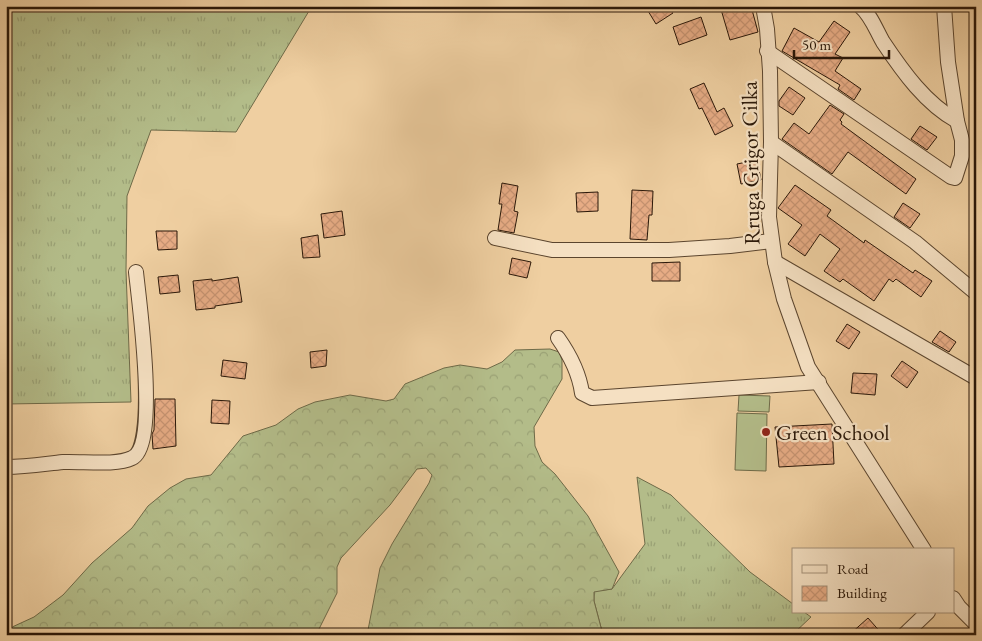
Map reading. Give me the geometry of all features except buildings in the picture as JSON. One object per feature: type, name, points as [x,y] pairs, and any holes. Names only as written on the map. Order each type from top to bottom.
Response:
[{"type":"street","name":"Rruga Grigor Cilka","points":[[763,6],[767,29],[770,71],[769,217],[771,242],[784,299],[808,367],[923,548]]},
{"type":"street","points":[[860,6],[868,14],[882,41],[924,95],[942,113],[957,121]]},
{"type":"street","points":[[768,51],[953,178],[957,176],[962,156],[962,140],[957,121],[948,62],[944,6]]},
{"type":"street","points":[[771,142],[915,242],[975,292]]},
{"type":"street","points":[[495,238],[552,250],[670,250],[771,242]]},
{"type":"street","points":[[775,262],[976,378]]},
{"type":"street","points":[[6,467],[26,467],[64,462],[120,461],[133,458],[140,450],[146,400],[146,362],[136,272]]},
{"type":"street","points":[[558,338],[578,373],[582,393],[592,398],[819,382]]},
{"type":"street","points":[[954,600],[976,624]]},
{"type":"street","points":[[904,635],[926,614]]},
{"type":"green space","points":[[6,6],[312,6],[236,132],[151,130],[127,196],[126,271],[131,402],[6,404]]},
{"type":"green space","points":[[550,349],[559,352],[562,360],[562,379],[534,427],[535,446],[542,462],[555,474],[588,516],[619,572],[612,589],[594,592],[594,601],[603,635],[370,635],[368,630],[380,568],[392,544],[429,483],[432,475],[426,468],[417,469],[390,505],[341,558],[337,567],[337,593],[316,635],[6,635],[10,628],[34,617],[63,595],[92,563],[132,528],[148,506],[170,488],[186,479],[211,475],[243,436],[276,425],[298,409],[315,402],[350,395],[386,401],[394,399],[405,384],[444,368],[460,365],[487,369],[502,362],[515,350]]},
{"type":"green space","points":[[739,395],[770,396],[769,412],[738,411]]},
{"type":"green space","points":[[737,413],[767,414],[766,471],[735,470]]},
{"type":"green space","points":[[637,477],[671,495],[750,572],[792,603],[792,614],[807,614],[811,617],[792,635],[603,635],[594,601],[594,591],[612,589],[645,544]]},
{"type":"place","name":"Green School","points":[[766,432]]}]
